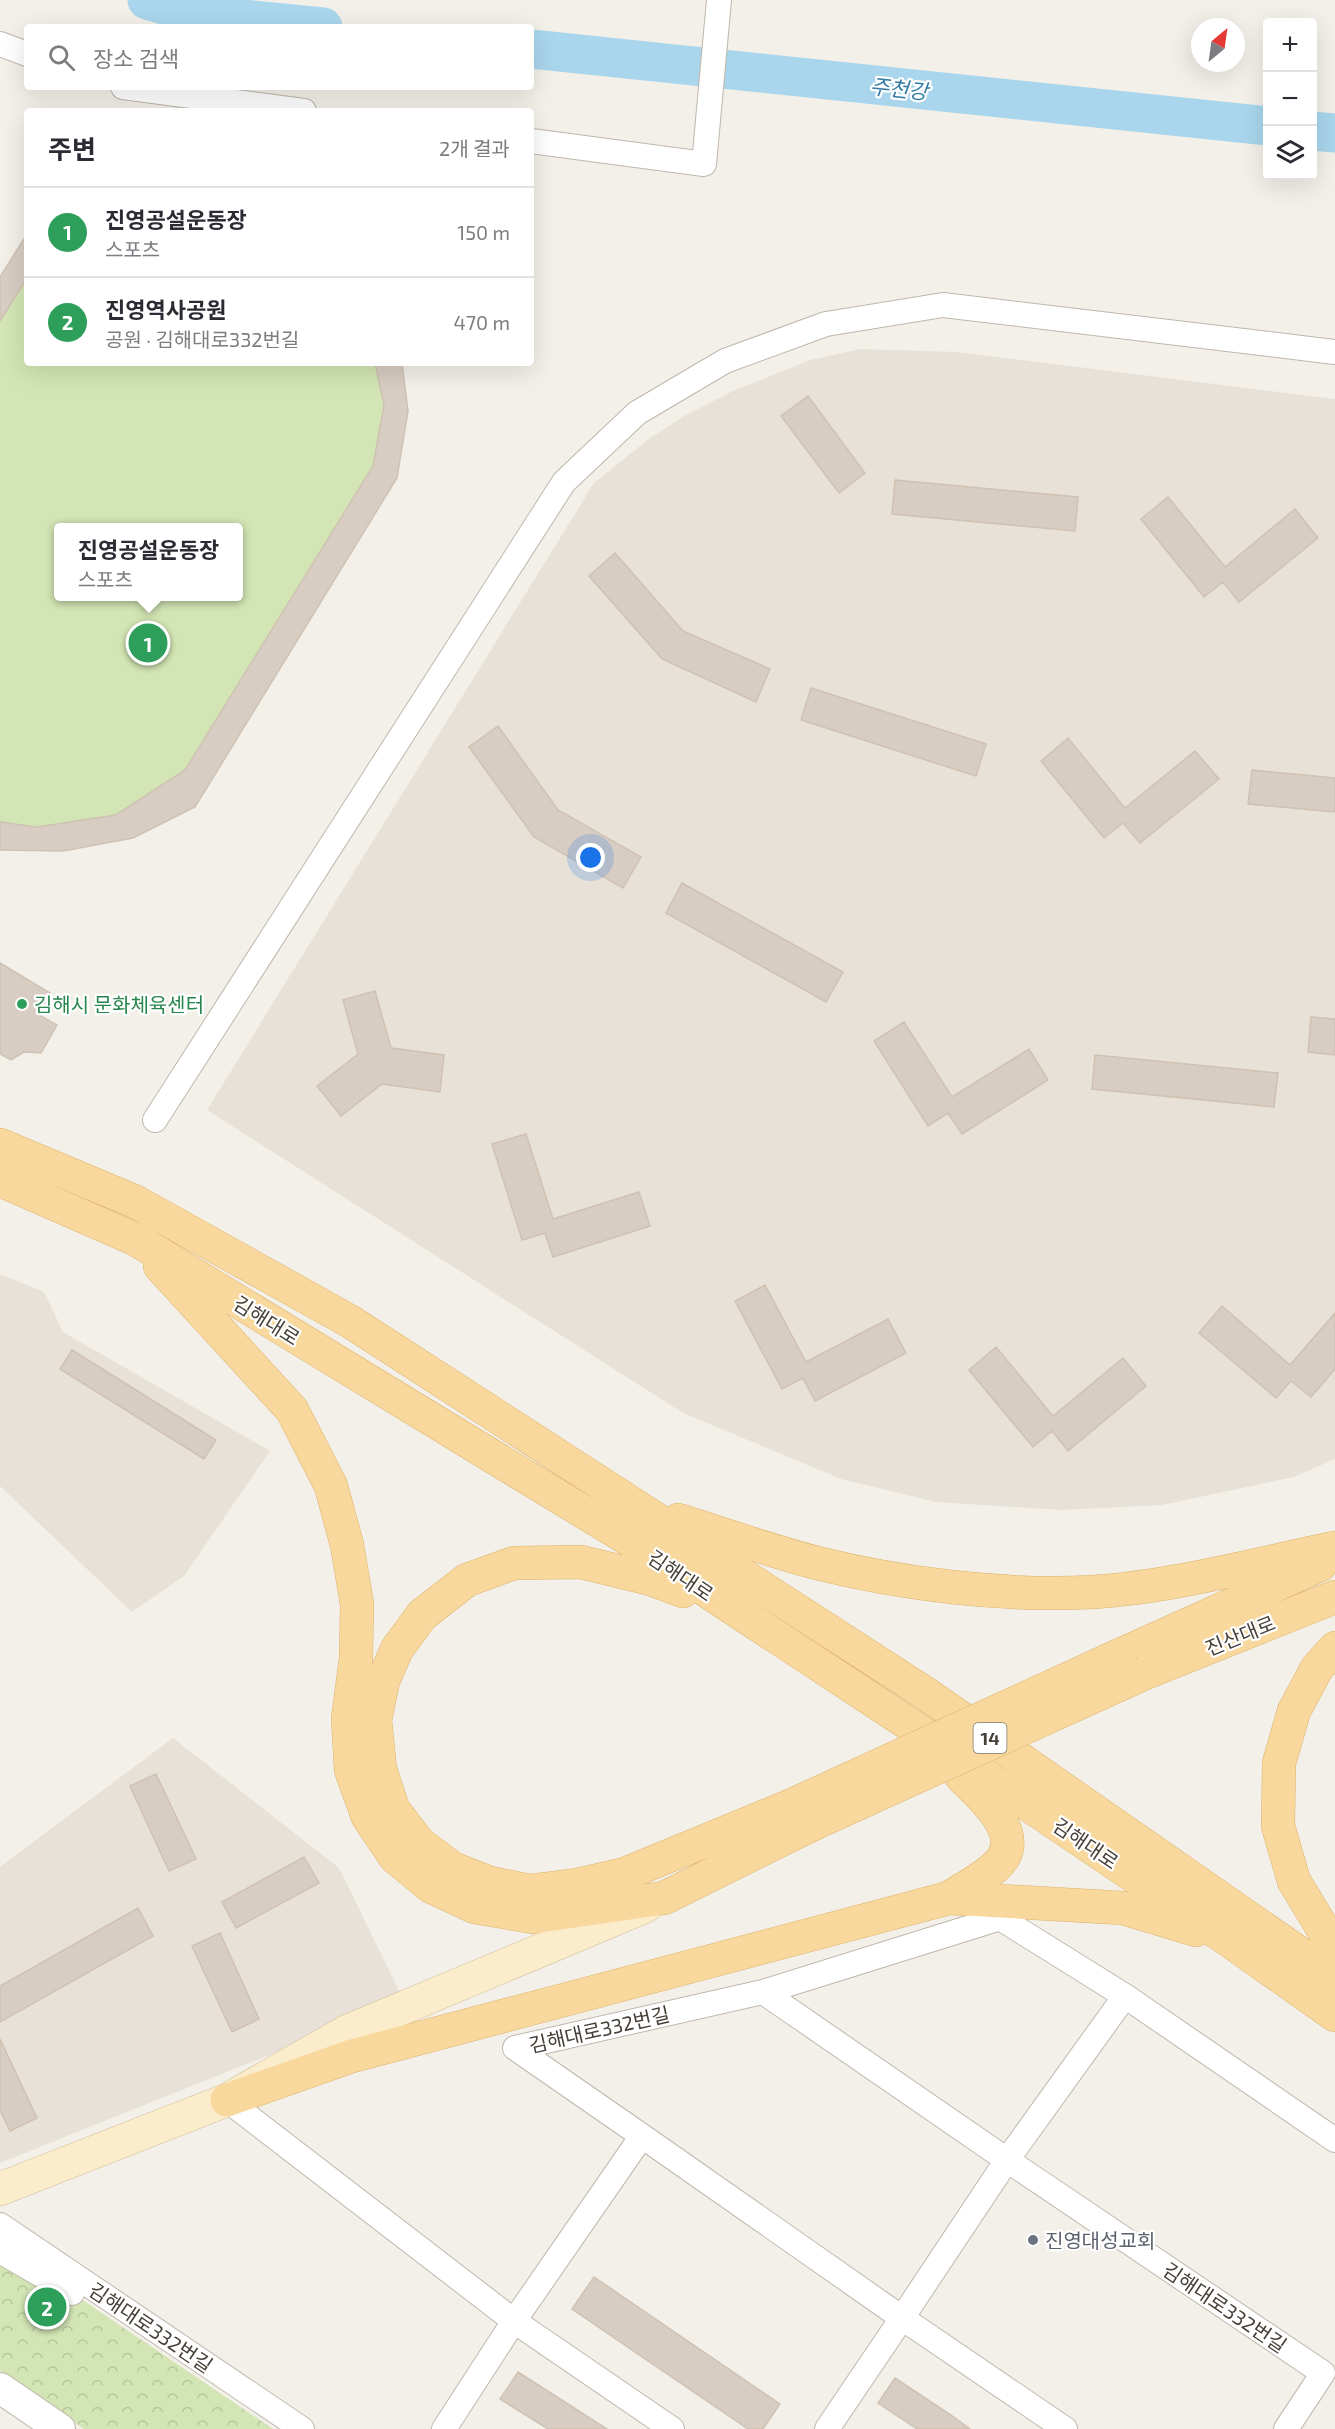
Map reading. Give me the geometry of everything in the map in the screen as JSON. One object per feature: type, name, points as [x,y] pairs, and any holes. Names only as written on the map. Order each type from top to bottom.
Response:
[{"type":"main road","name":"김해대로","points":[[0,1145],[136,1202],[351,1322],[925,1693],[1335,1978]]},
{"type":"main road","name":"김해대로","points":[[0,1179],[137,1240],[625,1537],[728,1607],[909,1724],[1227,1939],[1335,2015]]},
{"type":"main road","points":[[137,1240],[292,1410],[331,1486],[346,1545],[357,1604],[356,1658],[348,1719],[351,1770],[368,1817],[394,1857],[430,1886],[475,1907],[532,1917],[664,1898]]},
{"type":"main road","points":[[638,1508],[817,1563],[916,1583],[1008,1591],[1093,1592],[1182,1580],[1335,1548]]},
{"type":"main road","points":[[728,1607],[651,1579],[581,1562],[514,1563],[467,1580],[422,1615],[397,1649],[383,1682],[375,1720],[380,1768],[393,1809],[419,1843],[452,1868],[490,1883],[529,1891],[577,1885],[625,1874],[802,1815],[1133,1664],[1335,1558]]},
{"type":"main road","name":"진산대로","points":[[1133,1664],[1335,1597]]},
{"type":"main road","points":[[1335,1648],[1317,1668],[1294,1711],[1279,1763],[1278,1826],[1294,1881],[1335,1949]]},
{"type":"main road","points":[[909,1724],[993,1807],[1006,1829],[1007,1849],[997,1866],[949,1898]]},
{"type":"main road","points":[[227,2100],[346,2032],[664,1898],[802,1815]]},
{"type":"main road","points":[[0,2189],[227,2100],[352,2056],[949,1898],[1123,1908],[1227,1939]]},
{"type":"street","points":[[534,141],[704,164],[719,0]]},
{"type":"street","points":[[0,44],[24,53]]},
{"type":"street","points":[[146,90],[281,108]]},
{"type":"street","points":[[155,1120],[564,482],[637,413],[725,361],[826,324],[943,305],[1335,352]]},
{"type":"street","name":"김해대로332번길","points":[[1065,2429],[515,2048],[763,1992],[1000,1918],[1125,1996],[1335,2140]]},
{"type":"street","name":"김해대로332번길","points":[[763,1992],[1007,2160],[1331,2371],[1286,2429]]},
{"type":"street","points":[[827,2429],[1007,2160],[1125,1996]]},
{"type":"street","points":[[227,2100],[514,2321],[672,2429]]},
{"type":"street","points":[[444,2429],[514,2321],[642,2136]]},
{"type":"street","name":"김해대로332번길","points":[[0,2225],[302,2429]]},
{"type":"street","points":[[0,2252],[72,2293],[80,2279]]},
{"type":"street","points":[[0,2388],[60,2429]]},
{"type":"shaded area","points":[[861,349],[957,352],[1335,399],[1335,1459],[1294,1477],[1162,1505],[1061,1510],[936,1502],[841,1479],[683,1413],[207,1110],[594,483],[650,438],[686,415],[731,392],[810,360]]},
{"type":"shaded area","points":[[0,1274],[44,1292],[63,1332],[270,1451],[184,1576],[132,1612],[0,1486]]},
{"type":"shaded area","points":[[173,1738],[339,1868],[404,2001],[0,2163],[0,1867]]},
{"type":"green space","points":[[24,244],[24,366],[402,366],[408,411],[397,478],[195,807],[133,838],[63,851],[0,850],[0,277]]},
{"type":"green space","points":[[0,2244],[273,2429],[84,2429],[0,2371]]},
{"type":"building","points":[[24,239],[24,283],[0,321],[0,277]]},
{"type":"building","points":[[376,366],[402,366],[408,411],[397,478],[195,807],[133,838],[63,851],[0,850],[0,822],[37,827],[116,815],[185,770],[373,466],[384,405]]},
{"type":"building","points":[[808,396],[865,473],[839,493],[781,416]]},
{"type":"building","points":[[895,480],[1078,497],[1075,531],[892,514]]},
{"type":"building","points":[[1168,497],[1225,567],[1295,509],[1318,538],[1239,602],[1223,582],[1204,597],[1141,519]]},
{"type":"building","points":[[615,553],[683,631],[770,669],[756,702],[662,659],[589,576]]},
{"type":"building","points":[[811,688],[986,744],[976,776],[801,720]]},
{"type":"building","points":[[498,726],[558,810],[641,857],[623,888],[534,837],[469,747]]},
{"type":"building","points":[[1068,738],[1125,808],[1195,751],[1219,779],[1140,843],[1123,823],[1104,838],[1041,761]]},
{"type":"building","points":[[1252,770],[1335,778],[1335,812],[1248,804]]},
{"type":"building","points":[[682,883],[843,972],[826,1002],[666,913]]},
{"type":"building","name":"김해시 문화체육센터","points":[[0,963],[50,993],[39,1015],[57,1025],[41,1053],[24,1052],[11,1060],[0,1054]]},
{"type":"building","points":[[375,991],[391,1048],[444,1055],[440,1092],[382,1084],[341,1116],[317,1086],[358,1054],[343,1000]]},
{"type":"building","points":[[1311,1017],[1335,1019],[1335,1055],[1308,1052]]},
{"type":"building","points":[[904,1022],[952,1097],[1029,1049],[1048,1080],[962,1134],[948,1113],[928,1126],[874,1041]]},
{"type":"building","points":[[1095,1055],[1278,1073],[1274,1107],[1092,1089]]},
{"type":"building","points":[[526,1134],[553,1219],[639,1192],[650,1226],[553,1257],[545,1233],[522,1240],[492,1144]]},
{"type":"building","points":[[765,1285],[806,1362],[888,1319],[906,1353],[815,1401],[803,1378],[782,1389],[735,1301]]},
{"type":"building","points":[[1222,1306],[1290,1365],[1335,1313],[1335,1369],[1311,1397],[1291,1381],[1276,1398],[1199,1333]]},
{"type":"building","points":[[996,1347],[1053,1416],[1123,1358],[1146,1386],[1068,1451],[1052,1431],[1033,1447],[969,1370]]},
{"type":"building","points":[[72,1350],[216,1440],[204,1459],[60,1369]]},
{"type":"building","points":[[156,1774],[196,1859],[169,1871],[130,1786]]},
{"type":"building","points":[[304,1857],[319,1883],[236,1928],[222,1902]]},
{"type":"building","points":[[138,1908],[153,1936],[0,2022],[0,1986]]},
{"type":"building","points":[[220,1933],[259,2019],[232,2032],[192,1946]]},
{"type":"building","points":[[0,2039],[37,2118],[10,2131],[0,2110]]},
{"type":"building","points":[[594,2277],[780,2404],[763,2429],[748,2429],[572,2309]]},
{"type":"building","points":[[518,2372],[607,2429],[548,2429],[500,2399]]},
{"type":"building","points":[[895,2378],[970,2429],[917,2429],[878,2403]]},
{"type":"waterway","name":"주천강","points":[[147,0],[194,14],[293,24]]},
{"type":"waterway","name":"주천강","points":[[534,49],[1263,125]]},
{"type":"waterway","name":"주천강","points":[[1317,131],[1335,133]]},
{"type":"place","name":"진영공설운동장","points":[[148,643]]},
{"type":"place","name":"김해시 문화체육센터","points":[[22,1004]]},
{"type":"place","name":"진영대성교회","points":[[1033,2240]]},
{"type":"place","name":"진영역사공원","points":[[47,2307]]}]
